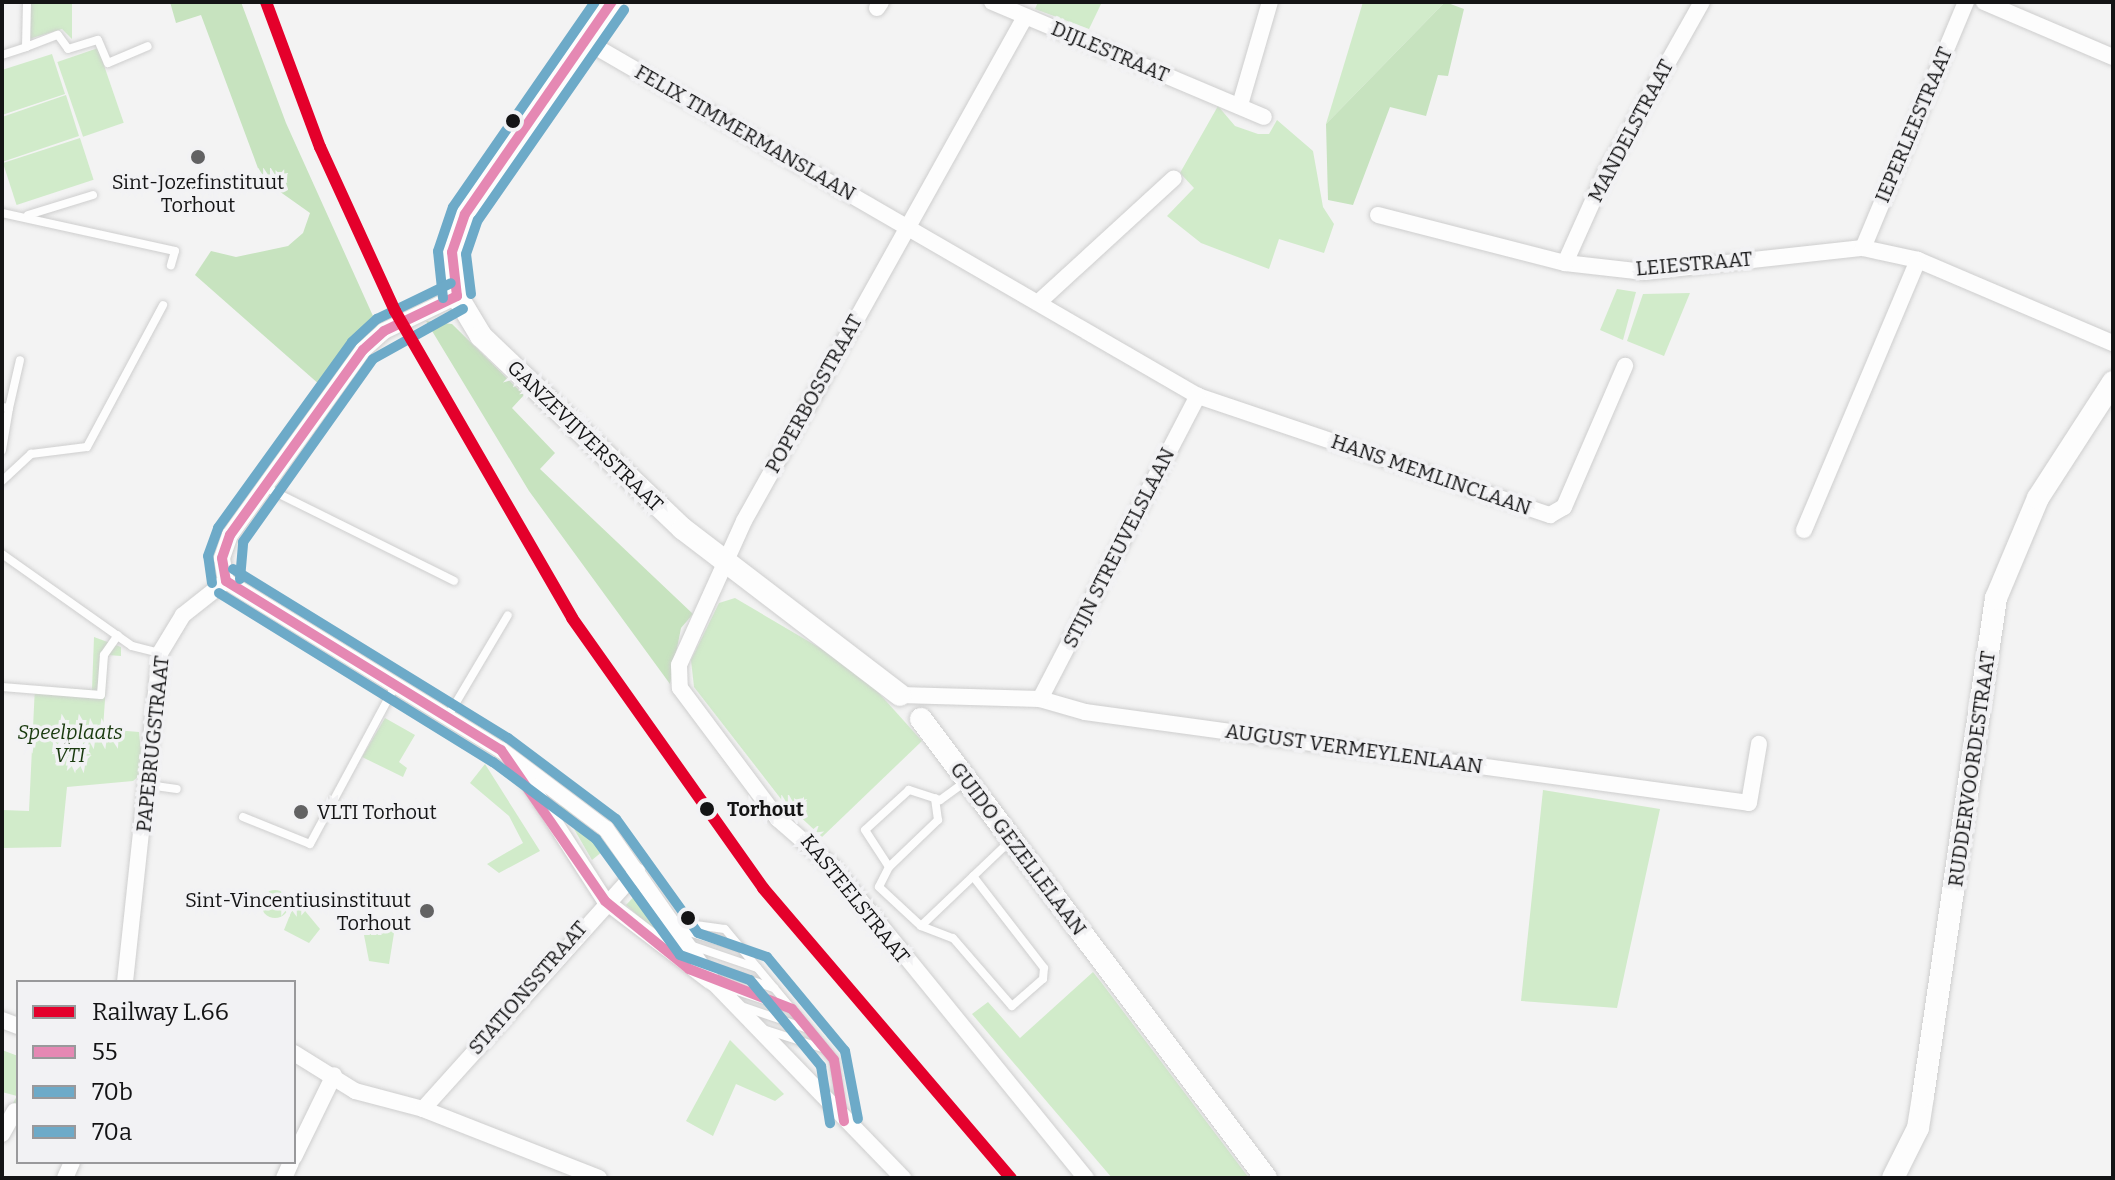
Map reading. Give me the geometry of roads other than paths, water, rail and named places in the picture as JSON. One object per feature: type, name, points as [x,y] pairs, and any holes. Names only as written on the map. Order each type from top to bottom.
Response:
[{"type":"street","points":[[612,2],[465,214],[452,252],[457,296],[373,340],[230,535],[222,558],[226,581],[519,768],[606,829],[714,983],[844,1121],[903,1178]]},
{"type":"street","name":"DIJLESTRAAT","points":[[992,2],[1264,117]]},
{"type":"street","points":[[1234,102],[1270,2]]},
{"type":"street","name":"MANDELSTRAAT","points":[[1565,263],[1605,174],[1702,2]]},
{"type":"street","name":"IEPERLEESTRAAT","points":[[1863,248],[1966,2]]},
{"type":"street","points":[[1984,2],[2113,57]]},
{"type":"street","name":"POPERBOSSTRAAT","points":[[727,565],[906,225],[1025,17]]},
{"type":"street","name":"FELIX TIMMERMANSLAAN","points":[[584,40],[906,225]]},
{"type":"street","points":[[1041,300],[1174,178]]},
{"type":"street","name":"LEIESTRAAT","points":[[1378,215],[1565,263],[1644,272],[1863,248],[1918,260],[2113,343]]},
{"type":"street","points":[[906,225],[1041,300],[1198,396]]},
{"type":"street","points":[[1804,530],[1918,260]]},
{"type":"street","name":"GANZEVIJVERSTRAAT","points":[[457,296],[481,336],[727,565]]},
{"type":"street","name":"HANS MEMLINCLAAN","points":[[1198,396],[1550,515],[1564,507],[1625,366]]},
{"type":"street","name":"RUDDERVOORDESTRAAT","points":[[1893,1178],[1922,1107],[1996,598],[2038,498],[2113,382]]},
{"type":"street","name":"STIJN STREUVELSLAAN","points":[[1040,699],[1198,396]]},
{"type":"street","name":"GUIDO GEZELLELAAN","points":[[727,565],[849,649],[900,695],[1266,1178]]},
{"type":"street","name":"KASTEELSTRAAT","points":[[727,565],[679,665],[680,688],[778,819],[802,833],[833,867],[1086,1178]]},
{"type":"street","name":"PAPEBRUGSTRAAT","points":[[125,980],[160,653],[183,615],[226,581]]},
{"type":"street","name":"AUGUST VERMEYLENLAAN","points":[[900,695],[1040,699],[1085,712],[1749,803],[1759,744]]},
{"type":"street","points":[[519,768],[605,901],[714,983]]},
{"type":"street","name":"STATIONSSTRAAT","points":[[423,1109],[605,901],[637,871]]},
{"type":"street","points":[[296,1054],[367,1096],[423,1109],[542,1163],[599,1178]]},
{"type":"street","points":[[296,1153],[334,1075]]},
{"type":"street","points":[[2,1134],[15,1111]]},
{"type":"lane","points":[[26,47],[27,2]]},
{"type":"lane","points":[[2,55],[58,35],[68,49],[98,40],[108,63],[148,46]]},
{"type":"lane","points":[[19,216],[93,195]]},
{"type":"lane","points":[[2,213],[175,251],[171,265]]},
{"type":"lane","points":[[2,481],[31,454],[87,447],[163,305]]},
{"type":"lane","points":[[2,450],[6,408],[20,360]]},
{"type":"lane","points":[[264,487],[454,581]]},
{"type":"lane","points":[[2,554],[118,635],[160,653]]},
{"type":"lane","points":[[445,721],[508,615]]},
{"type":"lane","points":[[2,687],[101,695],[104,655],[118,635]]},
{"type":"lane","points":[[243,817],[310,844],[394,688]]},
{"type":"lane","points":[[889,867],[865,830],[909,790],[935,798],[966,781]]},
{"type":"lane","points":[[148,785],[177,789]]},
{"type":"lane","points":[[935,798],[938,820],[889,867],[879,887],[921,926],[953,938],[1012,1006],[1043,979],[1044,968],[973,876]]},
{"type":"lane","points":[[921,926],[1011,840]]},
{"type":"lane","points":[[676,925],[741,948]]},
{"type":"lane","points":[[676,925],[725,929],[834,1060],[844,1121]]},
{"type":"lane","points":[[689,945],[758,968]]},
{"type":"lane","points":[[701,964],[775,989]]},
{"type":"lane","points":[[714,983],[792,1009]]},
{"type":"lane","points":[[733,1004],[808,1029]]},
{"type":"lane","points":[[754,1027],[824,1048]]},
{"type":"rail line","name":"L.66","points":[[266,2],[320,147],[395,311],[572,618],[763,888],[1011,1178]]},
{"type":"place","name":"Sint-Jozefinstituut Torhout","points":[[198,157]]},
{"type":"place","name":"Torhout","points":[[707,809]]},
{"type":"place","name":"VLTI Torhout","points":[[301,812]]},
{"type":"place","name":"Sint-Vincentiusinstituut Torhout","points":[[427,911]]},
{"type":"park label","name":"Speelplaats VTI","points":[[70,744]]}]
